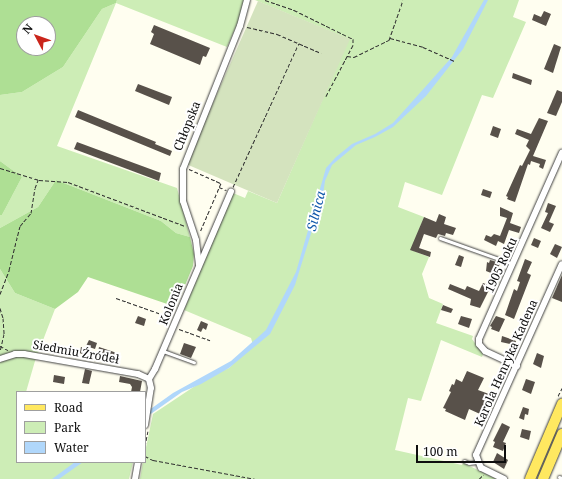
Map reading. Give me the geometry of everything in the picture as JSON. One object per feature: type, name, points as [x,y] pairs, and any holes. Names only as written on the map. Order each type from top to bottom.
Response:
[{"type":"main road","points":[[530,479],[562,404]]},
{"type":"main road","points":[[543,479],[562,434]]},
{"type":"street","name":"Chłopska","points":[[199,265],[196,240],[183,201],[182,186],[184,166],[240,26],[247,0]]},
{"type":"street","name":"1905 Roku","points":[[518,366],[485,355],[479,340],[562,154]]},
{"type":"street","name":"Kolonia","points":[[148,379],[155,369],[163,351],[231,192]]},
{"type":"street","name":"Karola Henryka Kadena","points":[[477,462],[476,456],[518,366],[562,264]]},
{"type":"street","name":"Siedmiu Źródeł","points":[[0,359],[15,354],[24,354],[138,374],[148,379]]},
{"type":"street","points":[[146,422],[151,388],[148,379]]},
{"type":"street","points":[[477,462],[481,468],[504,479]]},
{"type":"street","points":[[135,479],[138,463]]},
{"type":"lane","points":[[440,238],[513,264]]},
{"type":"lane","points":[[163,351],[194,362]]},
{"type":"lane","points":[[464,461],[471,464],[477,462]]},
{"type":"path","points":[[265,0],[294,10],[353,39],[353,45],[326,96]]},
{"type":"path","points":[[346,56],[354,57],[389,40],[403,0]]},
{"type":"path","points":[[240,26],[277,34],[321,53]]},
{"type":"path","points":[[390,38],[423,47],[455,61]]},
{"type":"path","points":[[219,187],[231,192],[299,43]]},
{"type":"path","points":[[184,166],[221,182],[196,240]]},
{"type":"path","points":[[0,168],[39,180],[68,182],[192,228]]},
{"type":"path","points":[[0,294],[9,270],[20,226],[31,213],[35,188],[39,180]]},
{"type":"path","points":[[116,298],[176,319]]},
{"type":"path","points":[[0,308],[3,318],[4,334],[0,351]]},
{"type":"path","points":[[173,327],[210,340]]},
{"type":"path","points":[[146,422],[149,426],[146,441]]},
{"type":"path","points":[[146,456],[153,460],[256,479]]},
{"type":"green space","points":[[0,0],[117,0],[116,3],[102,9],[63,67],[22,92],[0,95]]},
{"type":"green space","points":[[117,0],[245,0],[242,13],[227,47],[116,3]]},
{"type":"green space","points":[[255,0],[519,0],[513,17],[526,22],[493,98],[482,95],[442,195],[405,182],[398,207],[424,217],[411,250],[429,257],[422,274],[429,298],[443,304],[436,323],[473,336],[472,339],[483,354],[482,357],[441,340],[421,401],[408,398],[395,450],[462,465],[463,463],[497,479],[140,479],[143,463],[146,463],[146,447],[153,414],[207,378],[229,368],[253,345],[251,338],[184,310],[233,193],[245,198],[248,191],[277,203],[349,39]]},
{"type":"green space","points":[[258,1],[350,39],[277,203],[186,164]]},
{"type":"green space","points":[[116,3],[57,146],[177,188],[190,237],[176,233],[161,221],[56,180],[38,207],[0,228],[0,215],[2,215],[22,177],[0,161],[0,95],[22,92],[63,67],[102,9]]},
{"type":"green space","points":[[0,161],[22,177],[2,215],[0,215]]},
{"type":"green space","points":[[56,180],[161,221],[176,233],[190,237],[194,254],[193,266],[176,307],[88,277],[78,292],[55,309],[15,293],[0,269],[0,228],[38,207]]},
{"type":"green space","points":[[0,269],[15,293],[55,309],[35,361],[26,391],[16,391],[16,463],[133,463],[129,479],[0,479]]},
{"type":"water","name":"Silnica","points":[[484,0],[488,0],[463,49],[426,96],[393,127],[356,145],[332,165],[325,181],[323,195],[295,285],[270,334],[229,368],[201,384],[182,392],[146,417],[146,412],[173,393],[231,361],[266,330],[296,272],[326,168],[336,157],[352,144],[375,134],[393,123],[452,57]]},
{"type":"water","points":[[74,463],[82,463],[59,479],[52,479]]},
{"type":"building","points":[[544,11],[551,14],[546,26],[532,20],[534,14],[541,17]]},
{"type":"building","points":[[154,25],[210,48],[206,57],[203,56],[200,65],[150,44],[154,34],[151,32]]},
{"type":"building","points":[[554,44],[561,47],[553,73],[544,69]]},
{"type":"building","points":[[513,73],[532,80],[531,85],[512,78]]},
{"type":"building","points":[[138,84],[172,97],[169,105],[135,91]]},
{"type":"building","points":[[557,90],[562,92],[562,102],[556,116],[547,113]]},
{"type":"building","points":[[78,110],[156,142],[155,144],[172,151],[170,156],[75,117]]},
{"type":"building","points":[[539,118],[548,121],[533,156],[546,160],[543,169],[539,167],[540,164],[531,161],[530,165],[528,164],[515,202],[507,199],[508,197],[506,196],[520,165],[522,166],[530,150],[526,146],[529,140],[515,134],[517,129],[531,134]]},
{"type":"building","points":[[493,126],[501,129],[498,138],[490,135]]},
{"type":"building","points":[[77,142],[161,173],[159,181],[74,149]]},
{"type":"building","points":[[483,189],[492,192],[490,198],[481,195]]},
{"type":"building","points":[[548,203],[556,206],[549,222],[554,224],[550,232],[541,228],[548,213],[545,212]]},
{"type":"building","points":[[500,207],[513,213],[510,223],[521,227],[519,233],[509,230],[504,244],[498,241],[496,246],[484,240],[486,235],[491,237],[494,234],[500,236],[507,218],[500,216]]},
{"type":"building","points":[[439,214],[446,217],[444,224],[456,228],[453,235],[446,233],[445,236],[438,234],[436,238],[424,234],[419,248],[431,252],[430,257],[410,250],[424,217],[436,222]]},
{"type":"building","points":[[534,238],[541,241],[538,248],[531,245]]},
{"type":"building","points":[[555,244],[562,247],[557,258],[550,254]]},
{"type":"building","points":[[459,255],[464,257],[461,267],[455,265]]},
{"type":"building","points":[[525,259],[532,262],[527,273],[531,275],[514,319],[505,315],[514,289],[517,291],[520,282],[517,281]]},
{"type":"building","points":[[490,260],[500,263],[496,275],[486,271],[487,262],[489,263]]},
{"type":"building","points":[[562,275],[562,302],[552,298]]},
{"type":"building","points":[[483,283],[491,286],[480,308],[470,305],[471,299],[448,289],[450,284],[465,290],[467,286],[479,291]]},
{"type":"building","points":[[443,305],[453,309],[451,313],[441,310]]},
{"type":"building","points":[[138,316],[146,319],[144,326],[135,323]]},
{"type":"building","points":[[461,316],[472,319],[469,328],[458,324]]},
{"type":"building","points":[[496,316],[505,319],[499,332],[491,329],[492,327],[490,326]]},
{"type":"building","points":[[201,321],[208,324],[206,330],[203,328],[201,332],[197,330]]},
{"type":"building","points":[[502,336],[516,341],[515,345],[501,342]]},
{"type":"building","points":[[89,340],[97,343],[95,349],[86,346]]},
{"type":"building","points":[[184,343],[196,347],[191,358],[180,354]]},
{"type":"building","points":[[81,347],[89,349],[87,355],[79,353]]},
{"type":"building","points":[[99,347],[120,354],[117,362],[107,359],[108,355],[98,352]]},
{"type":"building","points":[[537,353],[544,356],[541,368],[533,364]]},
{"type":"building","points":[[85,369],[92,371],[89,384],[82,383]]},
{"type":"building","points":[[467,371],[484,378],[478,390],[489,394],[480,414],[469,409],[465,420],[445,411],[446,409],[443,408],[451,392],[449,391],[452,384],[454,385],[456,379],[462,382]]},
{"type":"building","points":[[54,375],[65,377],[64,384],[53,382]]},
{"type":"building","points":[[120,376],[142,381],[140,391],[131,391],[132,387],[130,384],[119,382]]},
{"type":"building","points":[[526,379],[535,382],[531,394],[522,390]]},
{"type":"building","points":[[523,407],[529,409],[528,415],[525,414],[524,420],[519,418]]},
{"type":"building","points":[[502,423],[510,427],[503,442],[506,443],[503,451],[493,447],[495,442],[493,441]]},
{"type":"building","points":[[522,429],[531,431],[529,440],[520,437]]},
{"type":"building","points":[[497,453],[508,460],[504,469],[493,462]]}]
